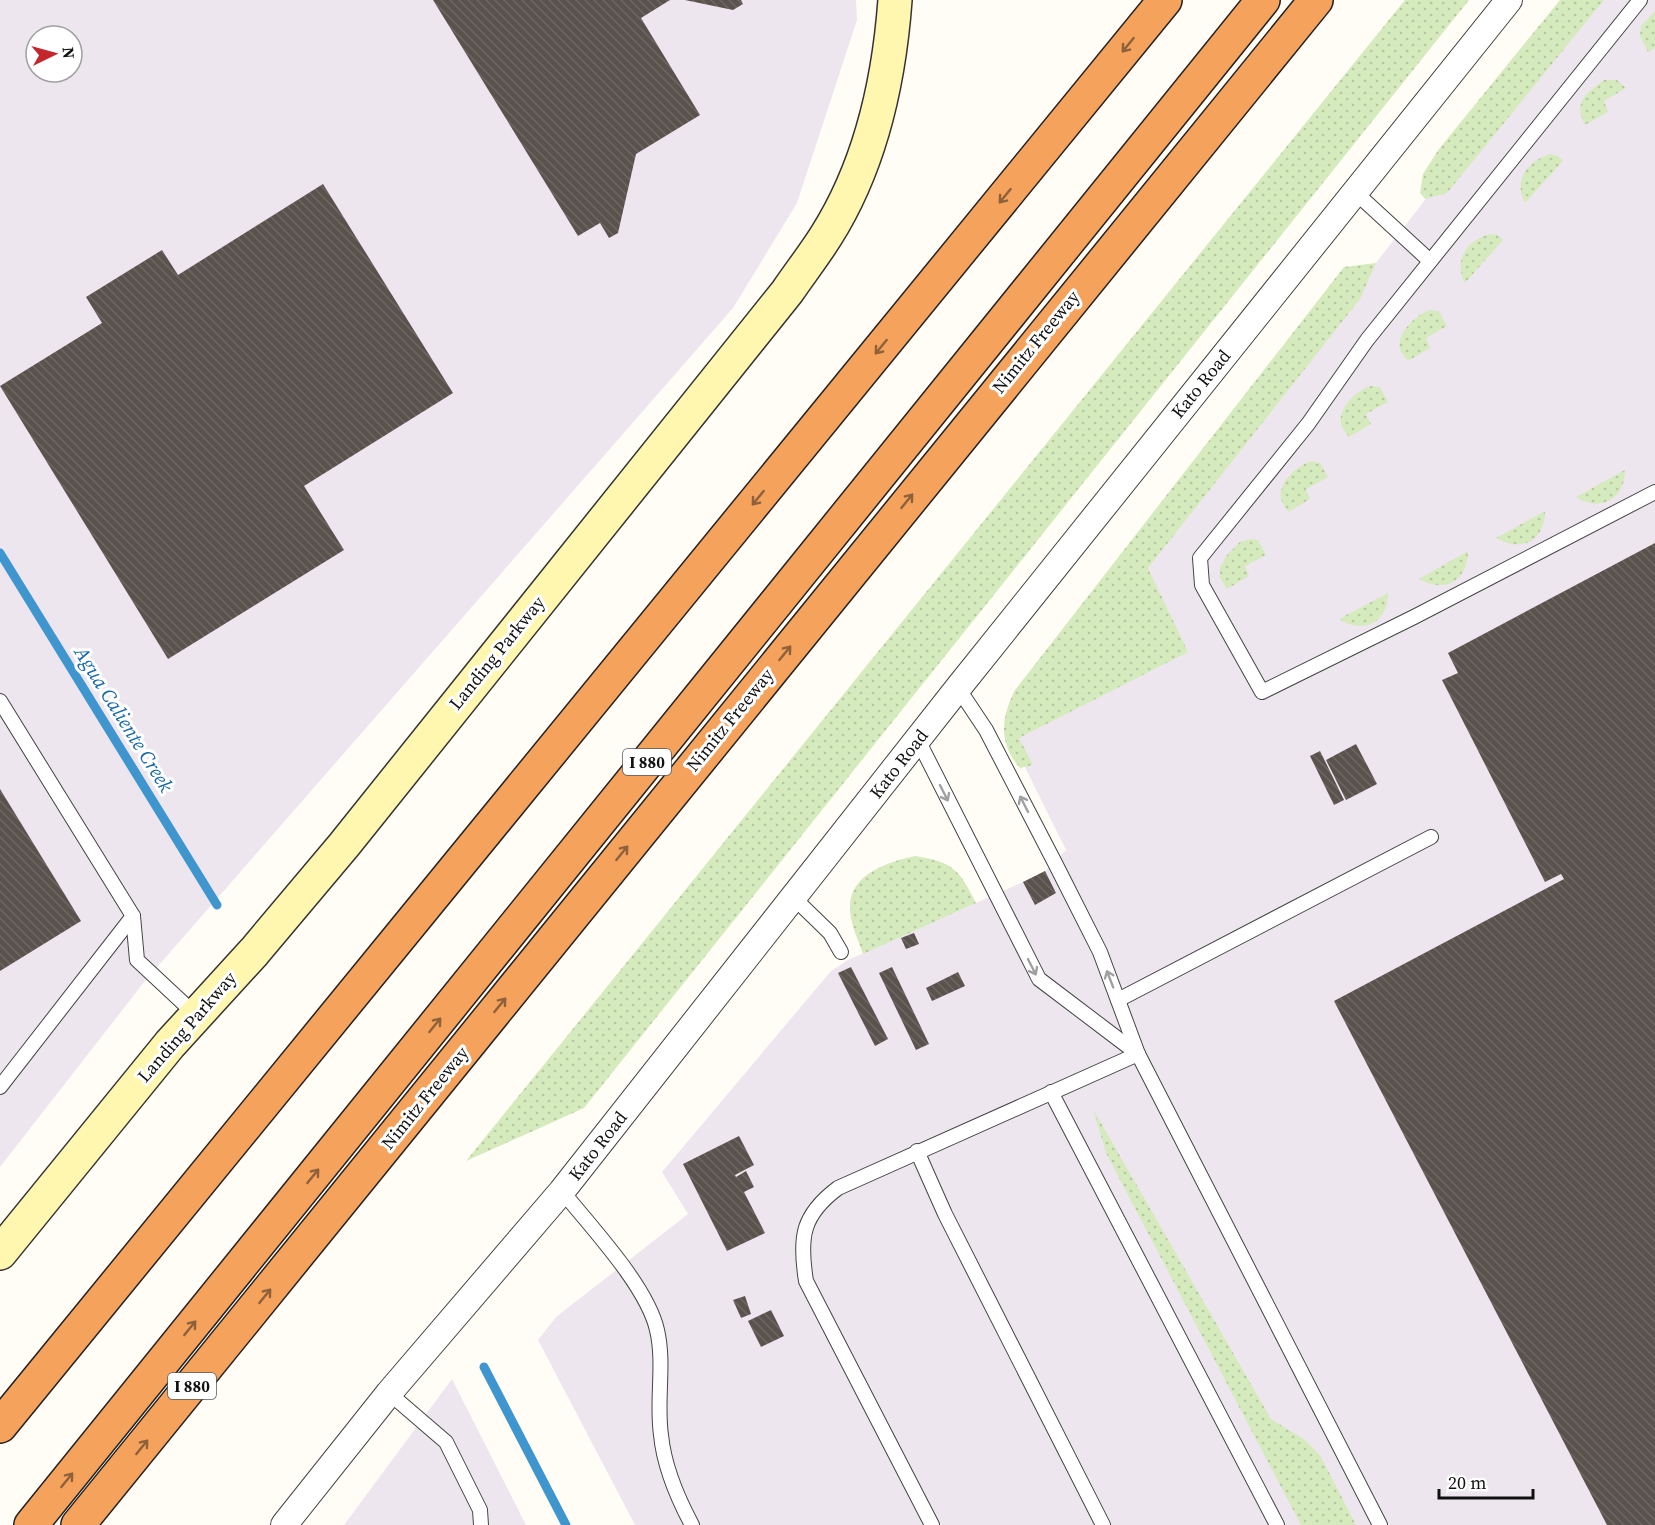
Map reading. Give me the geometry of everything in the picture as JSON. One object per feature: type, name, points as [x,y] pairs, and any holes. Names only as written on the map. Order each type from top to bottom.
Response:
[{"type":"highway","points":[[0,1426],[1165,0]]},
{"type":"highway","name":"I 880","points":[[31,1525],[1263,0]]},
{"type":"highway","name":"Nimitz Freeway","points":[[78,1525],[1316,0]]},
{"type":"street","name":"Landing Parkway","points":[[0,1253],[170,1044],[254,952],[344,845],[787,292],[827,234],[856,178],[876,121],[890,59],[895,0]]},
{"type":"street","name":"Kato Road","points":[[284,1525],[389,1393],[562,1191],[958,688],[1509,0]]},
{"type":"lane","points":[[1640,0],[1367,340],[1308,424],[1200,558],[1202,585],[1262,692],[1414,617],[1655,492]]},
{"type":"lane","points":[[1355,192],[1430,261]]},
{"type":"lane","points":[[958,688],[986,730],[1100,952],[1138,1053],[1380,1525]]},
{"type":"lane","points":[[0,701],[134,916],[137,960],[196,1015]]},
{"type":"lane","points":[[918,740],[1039,980],[1138,1053]]},
{"type":"lane","points":[[1118,1000],[1431,837]]},
{"type":"lane","points":[[794,898],[830,933],[841,952]]},
{"type":"lane","points":[[0,1087],[134,916]]},
{"type":"lane","points":[[932,1525],[806,1281],[802,1243],[812,1213],[823,1199],[838,1188],[1138,1053]]},
{"type":"lane","points":[[1051,1092],[1277,1525]]},
{"type":"lane","points":[[917,1151],[945,1214],[1103,1525]]},
{"type":"lane","points":[[562,1191],[631,1278],[646,1302],[657,1328],[662,1354],[661,1434],[668,1470],[692,1525]]},
{"type":"lane","points":[[389,1393],[446,1442],[480,1510],[481,1525]]},
{"type":"shaded area","points":[[0,0],[856,0],[857,20],[797,203],[733,308],[145,981],[0,1167]]},
{"type":"shaded area","points":[[1577,0],[1655,0],[1655,1525],[635,1525],[538,1340],[556,1317],[688,1214],[662,1172],[831,971],[848,960],[1045,871],[1066,850],[1011,739],[1139,567],[1418,209]]},
{"type":"shaded area","points":[[452,1379],[526,1525],[344,1525]]},
{"type":"green space","points":[[1405,0],[1469,0],[584,1108],[466,1161]]},
{"type":"green space","points":[[1560,0],[1604,0],[1447,193],[1425,199],[1420,193],[1423,174],[1439,149]]},
{"type":"green space","points":[[1655,11],[1655,48],[1648,52],[1640,36],[1641,26]]},
{"type":"green space","points":[[1604,80],[1617,80],[1626,88],[1604,101],[1608,112],[1585,125],[1580,110],[1583,99]]},
{"type":"green space","points":[[1550,154],[1558,156],[1563,161],[1525,203],[1521,187],[1524,173],[1535,162]]},
{"type":"green space","points":[[1490,234],[1498,235],[1503,240],[1465,283],[1461,266],[1464,252],[1475,241]]},
{"type":"green space","points":[[1376,263],[1360,299],[1148,568],[1188,652],[1019,738],[1033,765],[1020,768],[1008,749],[1004,730],[1007,710],[1015,690],[1344,267]]},
{"type":"green space","points":[[1430,310],[1439,311],[1447,326],[1426,338],[1430,348],[1408,361],[1400,349],[1401,337],[1414,320]]},
{"type":"green space","points":[[1371,386],[1380,387],[1388,402],[1366,414],[1371,424],[1349,437],[1341,424],[1342,411],[1355,395]]},
{"type":"green space","points":[[1311,461],[1320,463],[1328,477],[1306,489],[1310,499],[1288,512],[1281,499],[1282,487],[1295,471]]},
{"type":"green space","points":[[1625,470],[1621,489],[1610,500],[1594,504],[1576,497]]},
{"type":"green space","points":[[1545,511],[1541,530],[1530,541],[1514,544],[1496,538]]},
{"type":"green space","points":[[1250,539],[1258,540],[1266,555],[1245,566],[1249,576],[1227,589],[1220,578],[1220,567],[1227,555],[1240,542]]},
{"type":"green space","points":[[1468,551],[1464,570],[1453,582],[1437,585],[1419,579]]},
{"type":"green space","points":[[1388,593],[1384,612],[1373,623],[1357,626],[1339,619]]},
{"type":"green space","points":[[915,856],[938,861],[953,869],[965,882],[976,903],[863,954],[850,914],[851,896],[856,886],[863,878],[882,866]]},
{"type":"green space","points":[[1093,1109],[1271,1419],[1305,1440],[1320,1455],[1356,1525],[1301,1525],[1106,1153]]},
{"type":"building","points":[[433,0],[670,0],[641,18],[700,115],[636,154],[618,233],[609,238],[600,223],[578,236]]},
{"type":"building","points":[[685,0],[741,0],[743,4],[733,10]]},
{"type":"building","points":[[323,184],[453,393],[304,486],[344,550],[168,659],[0,386],[102,323],[86,297],[162,250],[178,275]]},
{"type":"building","points":[[1655,543],[1655,1525],[1607,1525],[1334,1001],[1564,879],[1561,874],[1545,882],[1442,680],[1458,673],[1448,653]]},
{"type":"building","points":[[1356,744],[1377,784],[1346,800],[1326,760]]},
{"type":"building","points":[[1320,751],[1344,800],[1334,805],[1310,756]]},
{"type":"building","points":[[0,789],[81,921],[0,971]]},
{"type":"building","points":[[1045,871],[1056,893],[1035,905],[1023,882]]},
{"type":"building","points":[[914,933],[919,944],[906,949],[901,938]]},
{"type":"building","points":[[851,967],[888,1039],[875,1046],[838,973]]},
{"type":"building","points":[[892,967],[929,1044],[916,1050],[879,973]]},
{"type":"building","points":[[958,972],[965,986],[932,1001],[926,988]]},
{"type":"building","points":[[739,1136],[754,1165],[735,1175],[736,1177],[746,1171],[754,1187],[744,1192],[765,1233],[727,1251],[683,1164]]},
{"type":"building","points":[[745,1296],[751,1314],[741,1318],[733,1300]]},
{"type":"building","points":[[771,1310],[784,1336],[761,1347],[748,1321]]},
{"type":"waterway","name":"Agua Caliente Creek","points":[[0,553],[217,905]]},
{"type":"waterway","name":"Agua Caliente Creek","points":[[484,1367],[566,1525]]}]
